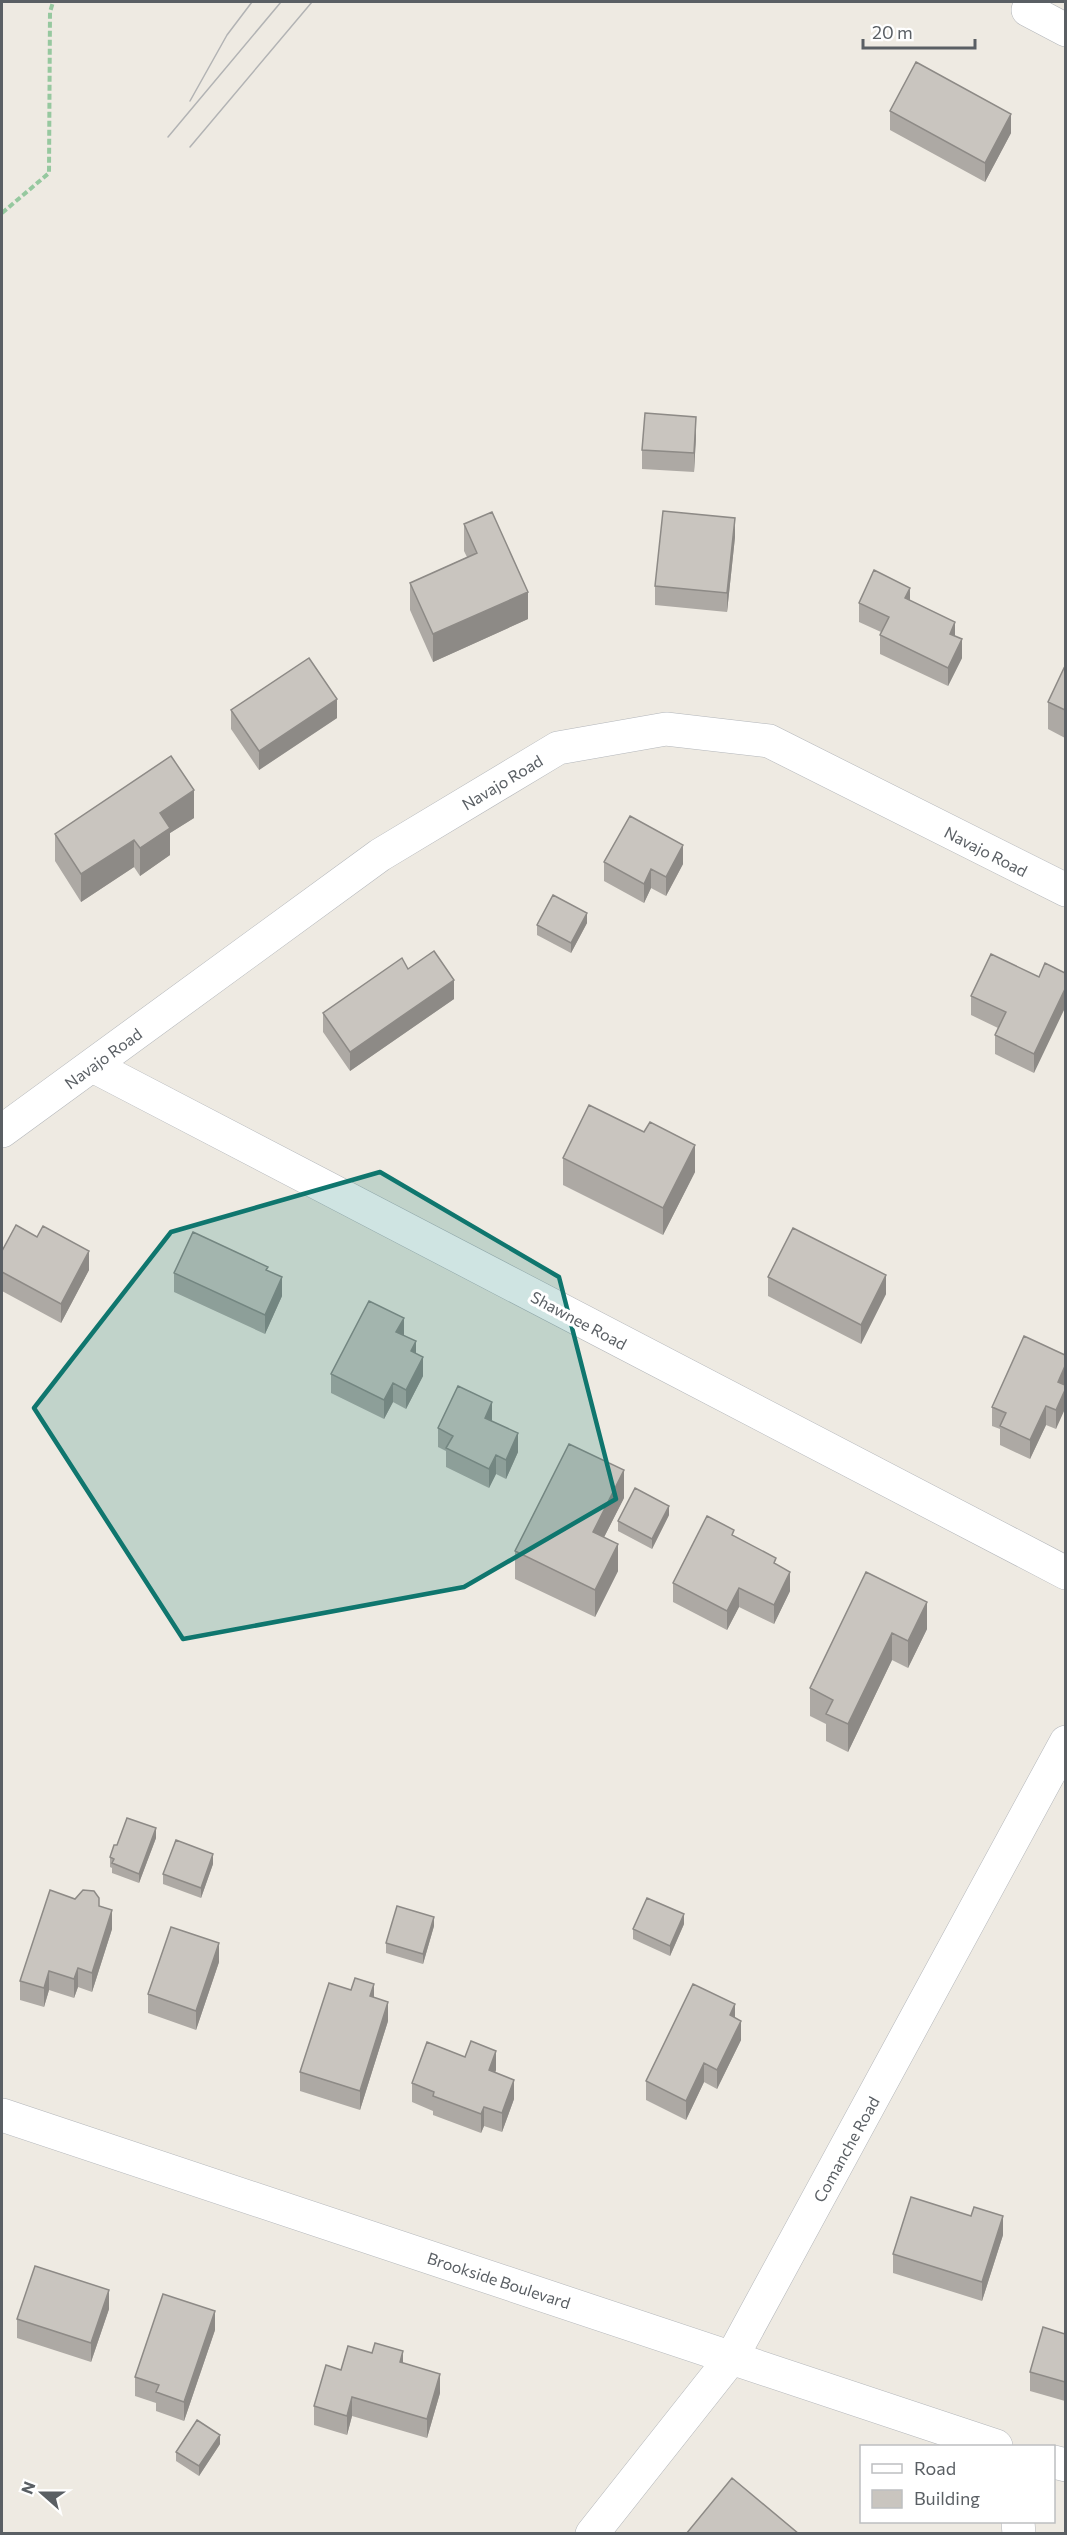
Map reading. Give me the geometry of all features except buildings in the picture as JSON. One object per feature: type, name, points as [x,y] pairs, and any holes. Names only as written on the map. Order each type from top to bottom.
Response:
[{"type":"street","points":[[1028,10],[1065,30]]},
{"type":"street","name":"Navajo Road","points":[[2,1131],[380,855],[558,748],[666,729],[769,741],[1065,890]]},
{"type":"street","name":"Shawnee Road","points":[[93,1066],[1065,1574]]},
{"type":"street","name":"Comanche Road","points":[[592,2534],[732,2357],[1065,1742]]},
{"type":"street","name":"Brookside Boulevard","points":[[2,2115],[993,2445]]},
{"type":"path","points":[[2,213],[49,173],[50,12],[53,2]]},
{"type":"highlighted area","points":[[380,1172],[559,1277],[616,1499],[464,1587],[183,1639],[34,1408],[171,1232]]},
{"type":"tram line","points":[[190,101],[227,35],[252,2]]},
{"type":"tram line","points":[[168,137],[281,2]]},
{"type":"tram line","points":[[190,147],[312,2]]}]
